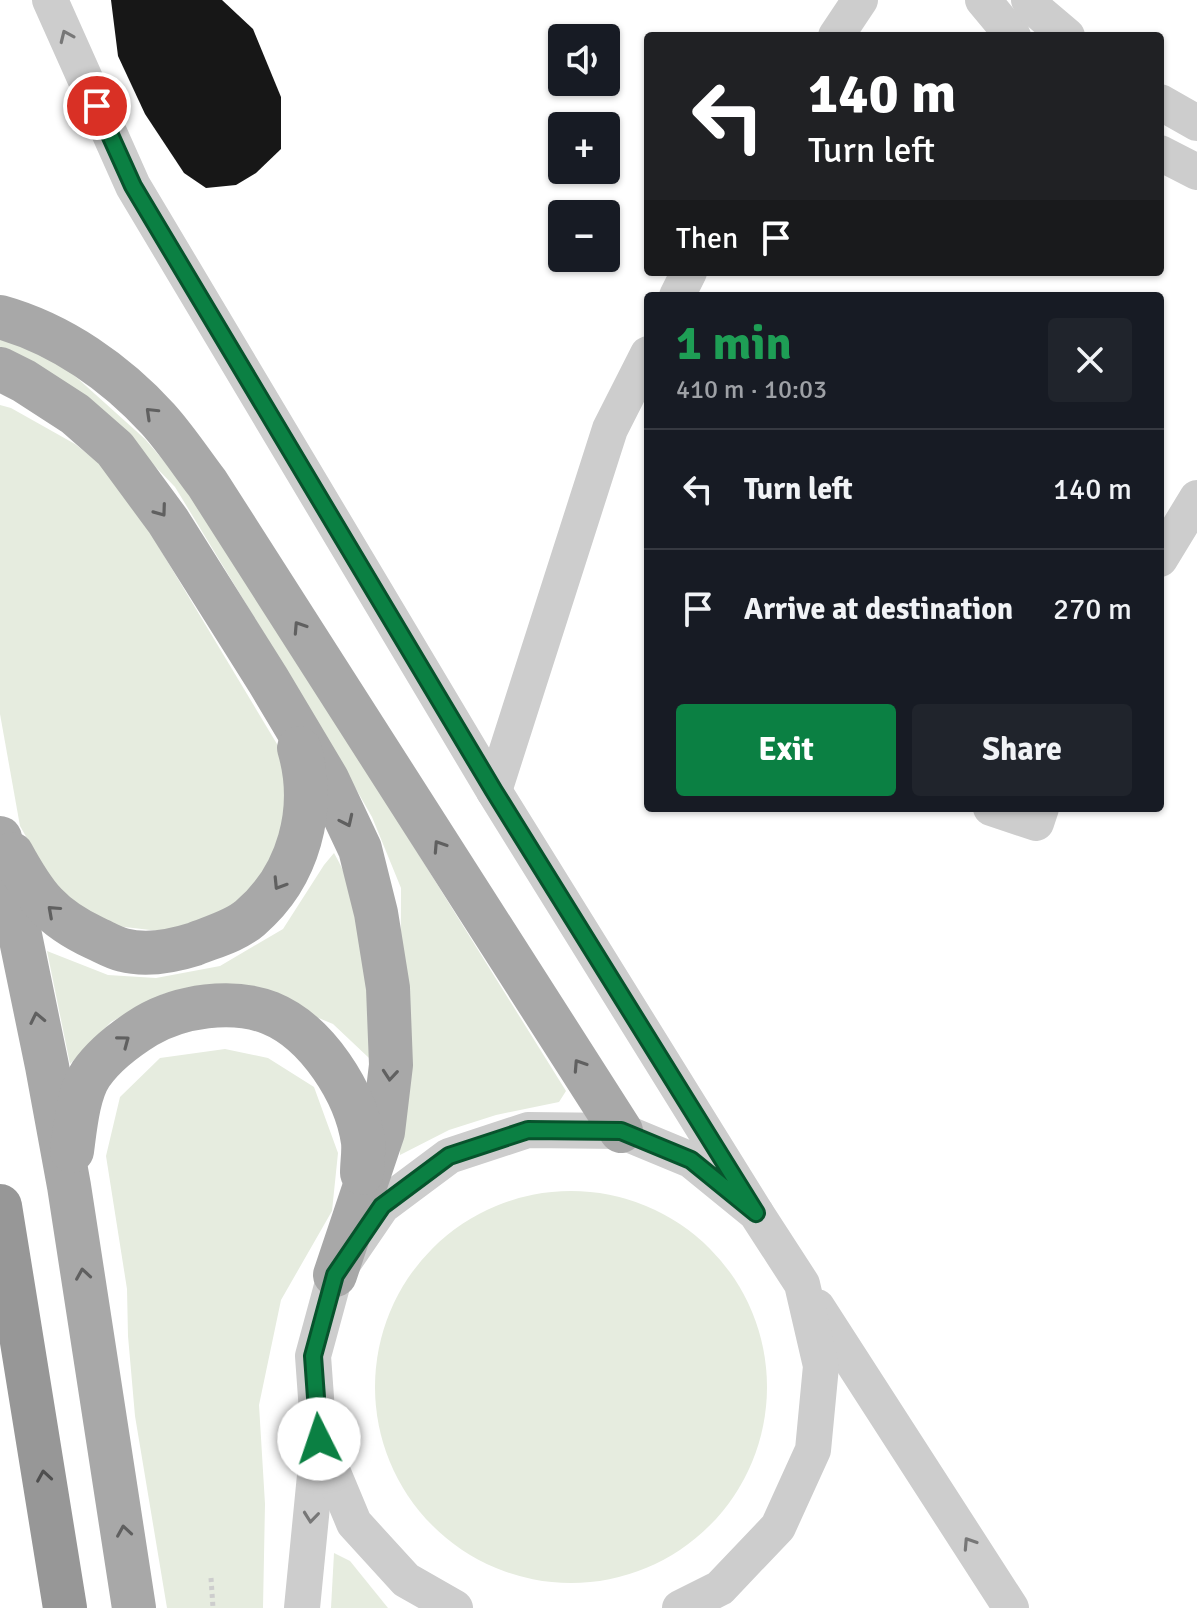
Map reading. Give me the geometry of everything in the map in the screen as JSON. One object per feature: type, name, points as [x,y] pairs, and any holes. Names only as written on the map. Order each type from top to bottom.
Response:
[{"type":"highway","points":[[0,1206],[65,1608]]},
{"type":"main road","points":[[0,317],[22,323],[64,342],[111,377],[159,419],[207,483],[621,1131]]},
{"type":"main road","points":[[0,369],[75,414],[115,449],[168,521],[268,680],[327,779],[360,849],[376,913],[388,988],[391,1065],[383,1132],[335,1275]]},
{"type":"main road","points":[[0,836],[34,894],[70,926],[123,950],[171,952],[214,937],[247,920],[276,892],[299,849],[306,806],[306,771],[295,734],[268,680]]},
{"type":"main road","points":[[0,836],[69,1186],[134,1608]]},
{"type":"main road","points":[[69,1186],[75,1121],[89,1076],[121,1041],[165,1015],[219,1004],[269,1013],[309,1038],[345,1087],[363,1142],[361,1203]]},
{"type":"street","points":[[50,0],[133,186],[494,791],[756,1213],[1011,1608]]},
{"type":"street","points":[[839,32],[860,0]]},
{"type":"street","points":[[983,0],[1010,32]]},
{"type":"street","points":[[1029,0],[1062,32]]},
{"type":"street","points":[[1164,104],[1197,123]]},
{"type":"street","points":[[1164,155],[1197,172]]},
{"type":"street","points":[[494,791],[610,429],[644,362]]},
{"type":"street","points":[[1164,552],[1197,498]]},
{"type":"street","points":[[1003,812],[1036,823],[1040,812]]},
{"type":"street","points":[[302,1608],[319,1439],[313,1356],[335,1275],[382,1206],[449,1156],[528,1130],[621,1131],[691,1160],[756,1213]]},
{"type":"street","points":[[680,1608],[720,1588],[778,1527],[813,1450],[821,1366],[802,1284]]},
{"type":"street","points":[[319,1439],[354,1523],[406,1580],[455,1608]]},
{"type":"path","points":[[211,1578],[213,1608]]},
{"type":"shaded area","points":[[0,332],[66,368],[145,439],[199,502],[566,1091],[559,1102],[496,1115],[449,1130],[400,1155],[401,888],[372,817],[175,487],[92,401],[0,357]]},
{"type":"shaded area","points":[[0,405],[11,408],[75,444],[109,471],[139,514],[292,769],[278,861],[242,903],[204,921],[159,931],[116,926],[87,918],[55,887],[20,826],[0,714]]},
{"type":"shaded area","points":[[334,853],[346,877],[360,927],[367,979],[369,1058],[333,1024],[237,984],[163,994],[111,1022],[70,1064],[47,951],[108,975],[156,978],[220,966],[283,929]]},
{"type":"shaded area","points":[[225,1049],[268,1058],[314,1087],[338,1153],[332,1211],[281,1300],[259,1405],[265,1504],[263,1608],[167,1608],[135,1416],[127,1289],[106,1156],[120,1097],[160,1058]]},
{"type":"shaded area","points":[[571,1191],[609,1195],[646,1206],[680,1224],[710,1248],[734,1278],[752,1312],[763,1349],[767,1387],[763,1425],[752,1462],[734,1496],[710,1526],[680,1550],[646,1568],[609,1579],[571,1583],[533,1579],[496,1568],[462,1550],[432,1526],[408,1496],[390,1462],[379,1425],[375,1387],[379,1349],[390,1312],[408,1278],[432,1248],[462,1224],[496,1206],[533,1195]]},
{"type":"shaded area","points":[[334,1553],[350,1561],[388,1608],[331,1608]]},
{"type":"building","points":[[111,0],[222,0],[253,29],[281,97],[281,149],[256,173],[236,185],[206,188],[184,173],[145,114],[118,56]]},
{"type":"route","points":[[97,106],[133,186],[494,791],[756,1213],[691,1160],[621,1131],[528,1130],[449,1156],[382,1206],[335,1275],[313,1356],[319,1439]]}]
